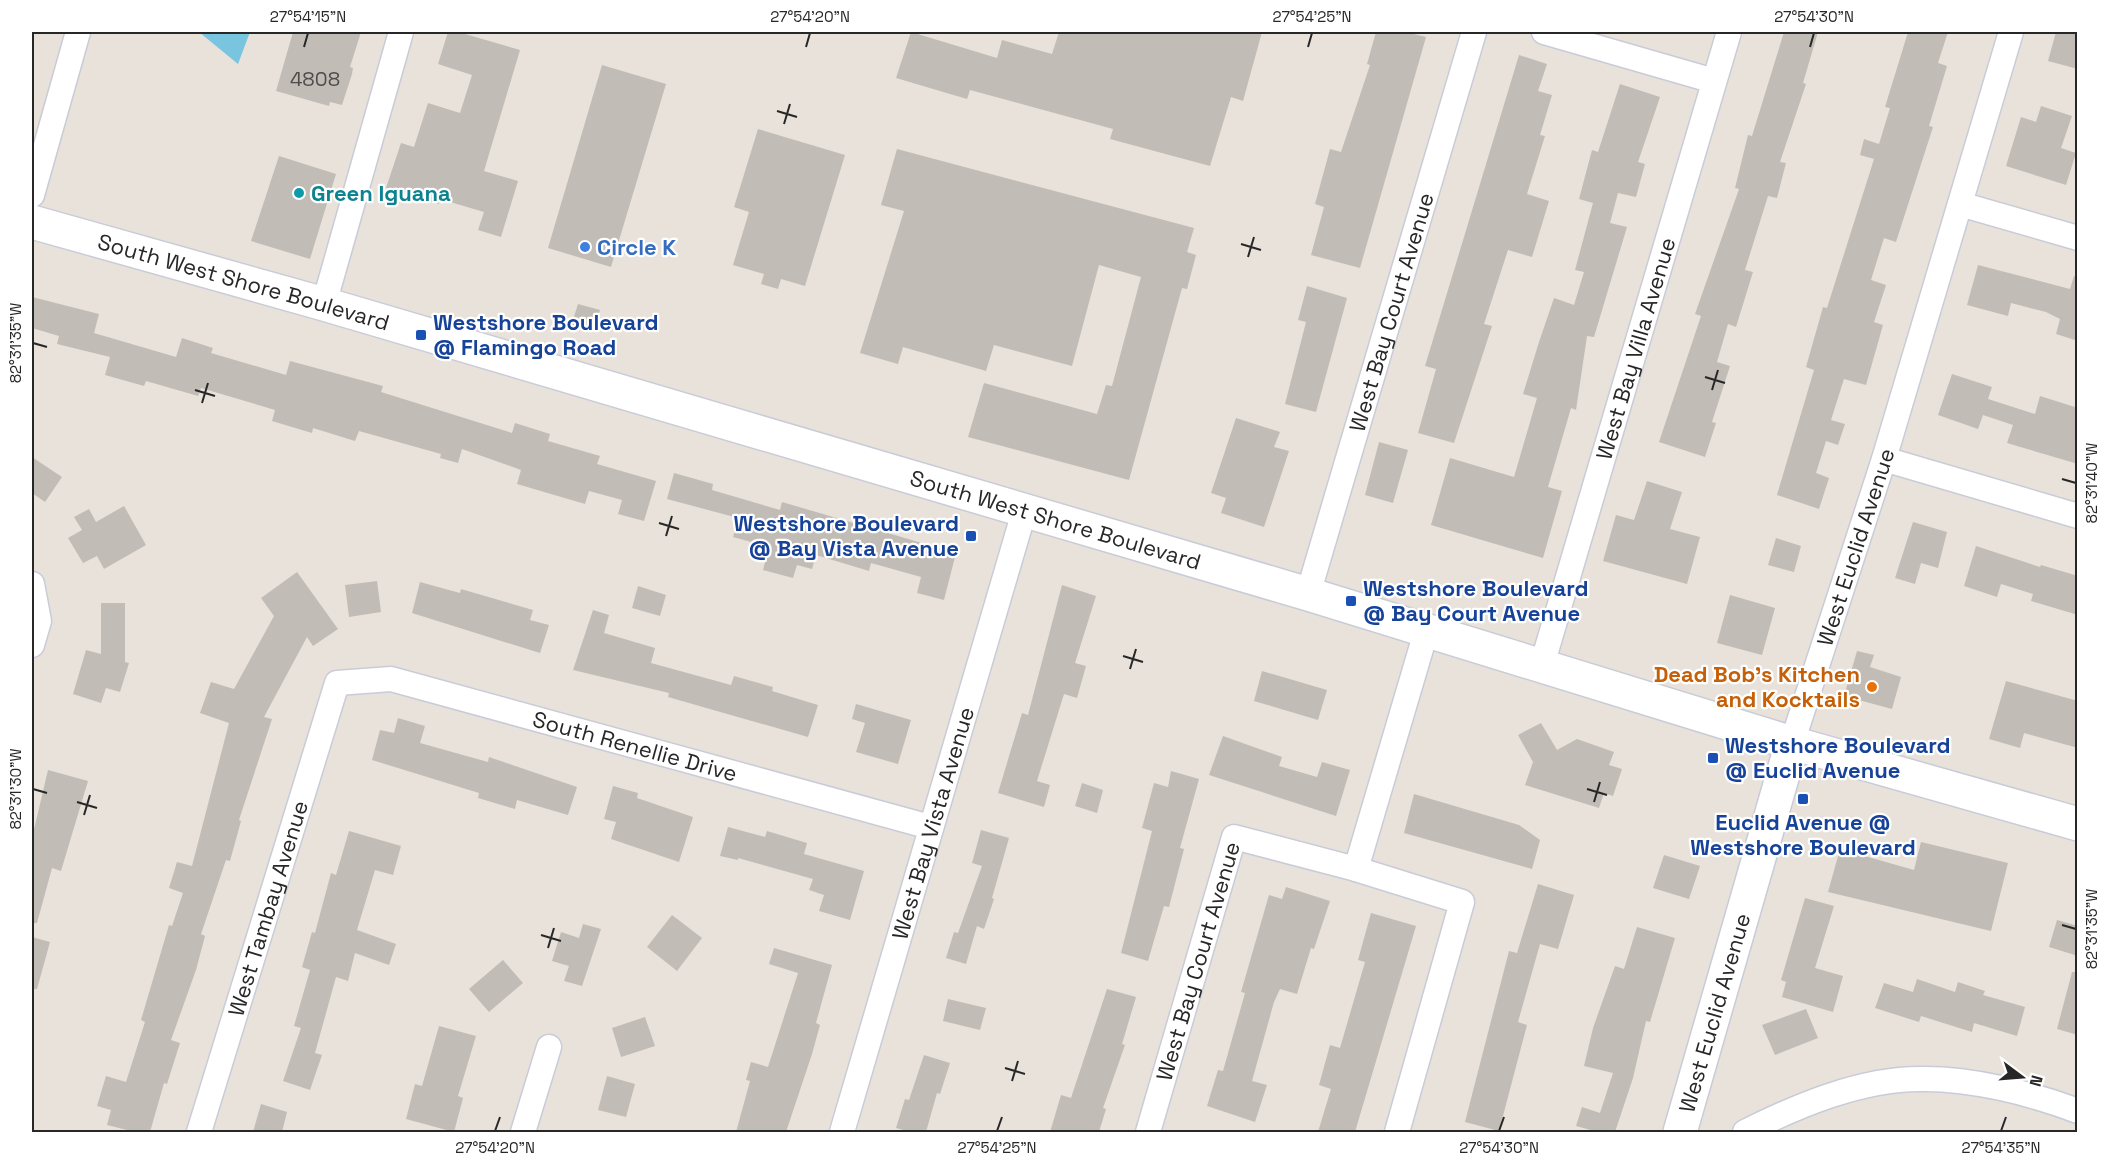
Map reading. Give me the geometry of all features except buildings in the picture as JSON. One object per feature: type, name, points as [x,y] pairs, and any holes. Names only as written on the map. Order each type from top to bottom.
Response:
[{"type":"street","points":[[32,195],[78,32]]},
{"type":"street","points":[[324,304],[401,32]]},
{"type":"street","name":"West Bay Court Avenue","points":[[1308,594],[1474,32]]},
{"type":"street","points":[[1544,32],[1714,81]]},
{"type":"street","name":"West Bay Villa Avenue","points":[[1542,665],[1729,32]]},
{"type":"street","name":"West Euclid Avenue","points":[[1680,1132],[1792,743],[1884,459],[2011,32]]},
{"type":"street","points":[[1960,204],[2078,238]]},
{"type":"street","name":"South West Shore Boulevard","points":[[32,222],[324,304],[1308,594],[1425,632],[1542,665],[1792,743],[2078,824]]},
{"type":"street","points":[[1884,459],[2078,516]]},
{"type":"street","name":"West Bay Vista Avenue","points":[[842,1132],[1024,512]]},
{"type":"street","points":[[32,585],[39,621],[32,645]]},
{"type":"street","points":[[1397,1132],[1462,902],[1356,869],[1425,632]]},
{"type":"street","name":"South Renellie Drive","points":[[337,684],[391,679],[930,827]]},
{"type":"street","name":"West Tambay Avenue","points":[[199,1132],[337,684]]},
{"type":"street","name":"West Bay Court Avenue","points":[[1148,1132],[1234,837],[1356,869]]},
{"type":"street","points":[[523,1132],[549,1047]]},
{"type":"street","points":[[1745,1132],[1781,1114],[1863,1086],[1920,1078],[1982,1085],[2078,1111]]},
{"type":"water","points":[[199,32],[250,32],[238,64]]},
{"type":"place","name":"Green Iguana","points":[[299,193]]},
{"type":"place","name":"Circle K","points":[[585,247]]},
{"type":"place","name":"Westshore Boulevard @ Flamingo Road","points":[[421,335]]},
{"type":"place","name":"Westshore Boulevard @ Bay Vista Avenue","points":[[971,536]]},
{"type":"place","name":"Westshore Boulevard @ Bay Court Avenue","points":[[1351,601]]},
{"type":"place","name":"Dead Bob's Kitchen and Kocktails","points":[[1872,687]]},
{"type":"place","name":"Westshore Boulevard @ Euclid Avenue","points":[[1713,758]]},
{"type":"place","name":"Euclid Avenue @ Westshore Boulevard","points":[[1803,799]]}]
